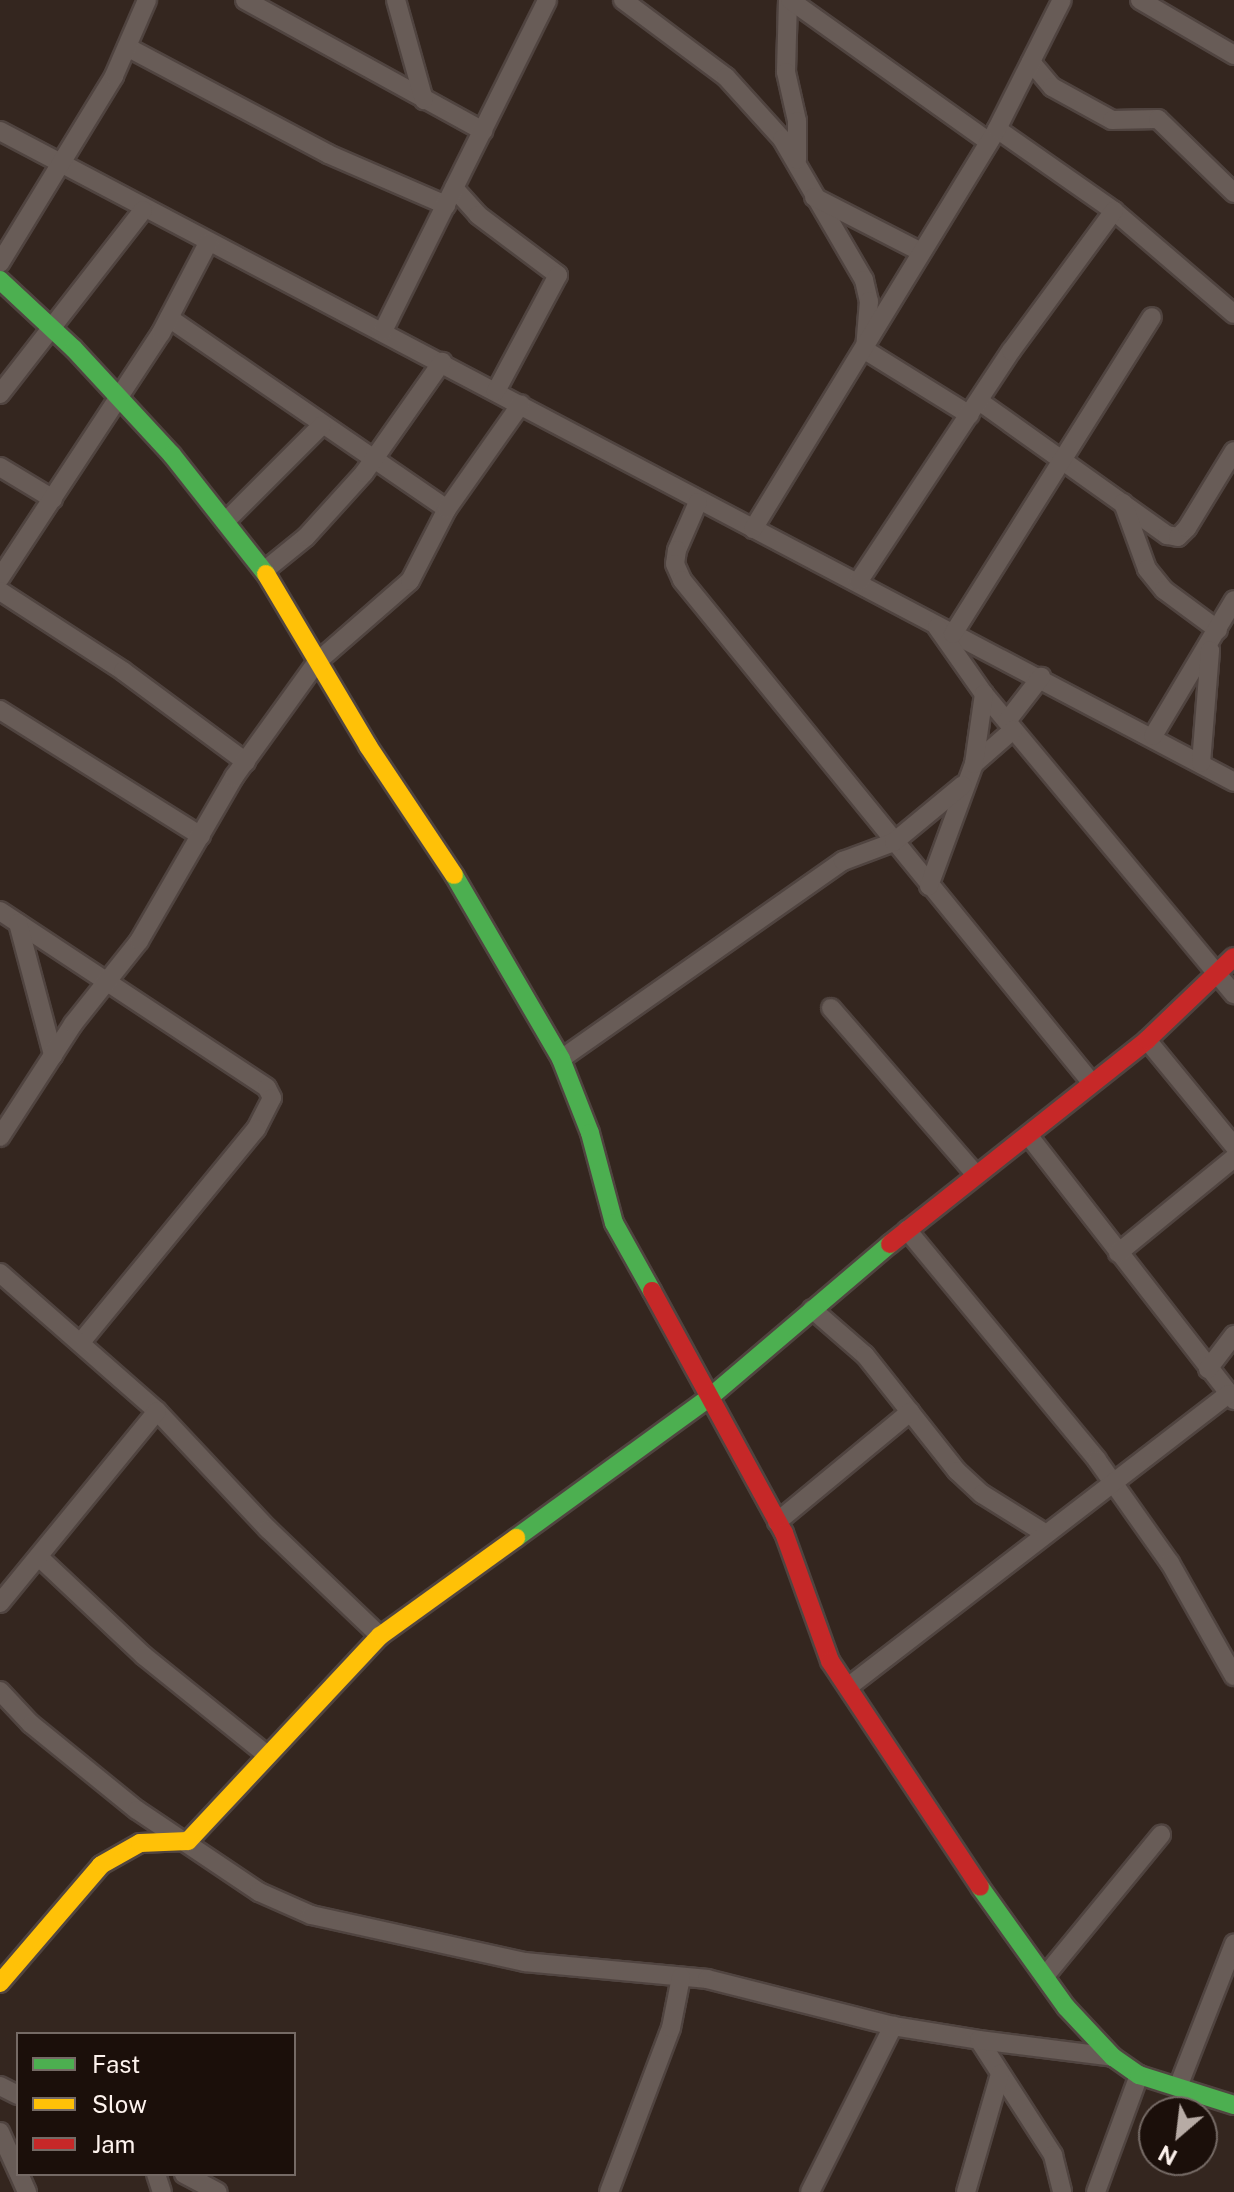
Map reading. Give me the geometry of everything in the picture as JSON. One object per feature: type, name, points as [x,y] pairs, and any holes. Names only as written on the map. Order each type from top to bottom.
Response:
[{"type":"street","points":[[0,263],[127,47],[147,0]]},
{"type":"street","points":[[245,0],[483,131]]},
{"type":"street","points":[[396,0],[424,100]]},
{"type":"street","points":[[383,331],[547,0]]},
{"type":"street","points":[[623,0],[726,77],[782,139],[864,280],[869,301],[865,350]]},
{"type":"street","points":[[753,529],[865,350],[993,135],[1062,0]]},
{"type":"street","points":[[1140,0],[1234,55]]},
{"type":"street","points":[[797,163],[797,121],[786,72],[794,1],[993,135],[1114,211],[1234,314]]},
{"type":"street","points":[[127,47],[328,154],[450,197],[558,275],[496,391]]},
{"type":"street","points":[[1031,62],[1052,87],[1112,120],[1158,119],[1234,193]]},
{"type":"street","points":[[0,131],[60,161],[143,210],[383,331],[698,502],[1041,677],[1234,782]]},
{"type":"street","points":[[814,197],[921,252]]},
{"type":"street","points":[[0,394],[143,210]]},
{"type":"street","points":[[858,582],[975,408],[1114,211]]},
{"type":"street","points":[[0,578],[119,400],[169,318],[208,243]]},
{"type":"street","points":[[0,280],[53,329],[119,400],[264,571],[317,662],[466,892],[561,1059],[590,1133],[614,1223],[799,1565],[830,1661],[932,1821],[1045,1976],[1113,2057],[1139,2075],[1234,2105]]},
{"type":"street","points":[[953,634],[1152,317]]},
{"type":"street","points":[[169,318],[447,509]]},
{"type":"street","points":[[865,350],[1064,459],[1167,535],[1178,537],[1234,451]]},
{"type":"street","points":[[264,571],[306,537],[373,461],[442,362]]},
{"type":"street","points":[[0,1137],[8,1108],[53,1055],[139,941],[246,762],[317,662],[410,581],[447,509],[521,404]]},
{"type":"street","points":[[225,522],[322,425]]},
{"type":"street","points":[[0,467],[53,499]]},
{"type":"street","points":[[698,502],[677,550],[675,564],[682,580],[1091,1082]]},
{"type":"street","points":[[1122,502],[1147,569],[1214,639]]},
{"type":"street","points":[[0,591],[123,671],[246,762]]},
{"type":"street","points":[[1153,736],[1214,639],[1234,600]]},
{"type":"street","points":[[935,624],[984,694],[1216,977],[1234,994]]},
{"type":"street","points":[[1201,763],[1214,639]]},
{"type":"street","points":[[929,886],[963,785],[974,764],[1010,726],[1041,677]]},
{"type":"street","points":[[974,764],[984,694]]},
{"type":"street","points":[[0,710],[201,836]]},
{"type":"street","points":[[561,1059],[810,882],[843,861],[894,842],[963,785]]},
{"type":"street","points":[[0,911],[267,1088],[272,1098],[256,1129],[82,1341]]},
{"type":"street","points":[[18,923],[53,1055]]},
{"type":"street","points":[[0,1983],[101,1865],[140,1843],[188,1841],[266,1754],[380,1636],[709,1398],[907,1230],[1147,1040],[1234,957]]},
{"type":"street","points":[[831,1008],[976,1175]]},
{"type":"street","points":[[1147,1040],[1234,1146]]},
{"type":"street","points":[[848,1687],[1111,1480],[1231,1397],[1028,1135]]},
{"type":"street","points":[[1118,1253],[1234,1158]]},
{"type":"street","points":[[907,1230],[1111,1480],[1170,1563],[1234,1676]]},
{"type":"street","points":[[0,1273],[82,1341],[157,1411],[278,1539],[380,1636]]},
{"type":"street","points":[[812,1309],[865,1355],[982,1494],[1046,1534]]},
{"type":"street","points":[[1208,1369],[1234,1335]]},
{"type":"street","points":[[0,1603],[40,1558],[157,1411]]},
{"type":"street","points":[[777,1522],[910,1412]]},
{"type":"street","points":[[40,1558],[144,1656],[266,1754]]},
{"type":"street","points":[[0,1691],[31,1724],[137,1810],[188,1841],[259,1892],[311,1915],[525,1962],[681,1977],[893,2026],[1113,2057]]},
{"type":"street","points":[[1045,1976],[1161,1835]]},
{"type":"street","points":[[1178,2087],[1234,1944]]},
{"type":"street","points":[[609,2192],[671,2028],[681,1977]]},
{"type":"street","points":[[810,2192],[893,2026]]},
{"type":"street","points":[[979,2040],[1053,2155],[1062,2192]]},
{"type":"street","points":[[966,2192],[1000,2074]]},
{"type":"street","points":[[1096,2192],[1139,2075]]},
{"type":"street","points":[[0,2132],[16,2168]]},
{"type":"street","points":[[188,2176],[218,2192]]},
{"type":"traffic: fast","points":[[0,280],[74,349],[172,455],[266,574]]},
{"type":"traffic: fast","points":[[454,875],[561,1059],[590,1133],[614,1223],[652,1291]]},
{"type":"traffic: fast","points":[[516,1538],[709,1398],[890,1244]]},
{"type":"traffic: fast","points":[[980,1887],[1066,2007],[1113,2057],[1139,2075],[1234,2105]]},
{"type":"traffic: slow","points":[[266,574],[368,746],[454,875]]},
{"type":"traffic: slow","points":[[0,1983],[101,1865],[140,1843],[188,1841],[380,1636],[516,1538]]},
{"type":"traffic: jam","points":[[890,1244],[1147,1040],[1234,957]]},
{"type":"traffic: jam","points":[[652,1291],[784,1533],[830,1661],[980,1887]]}]
